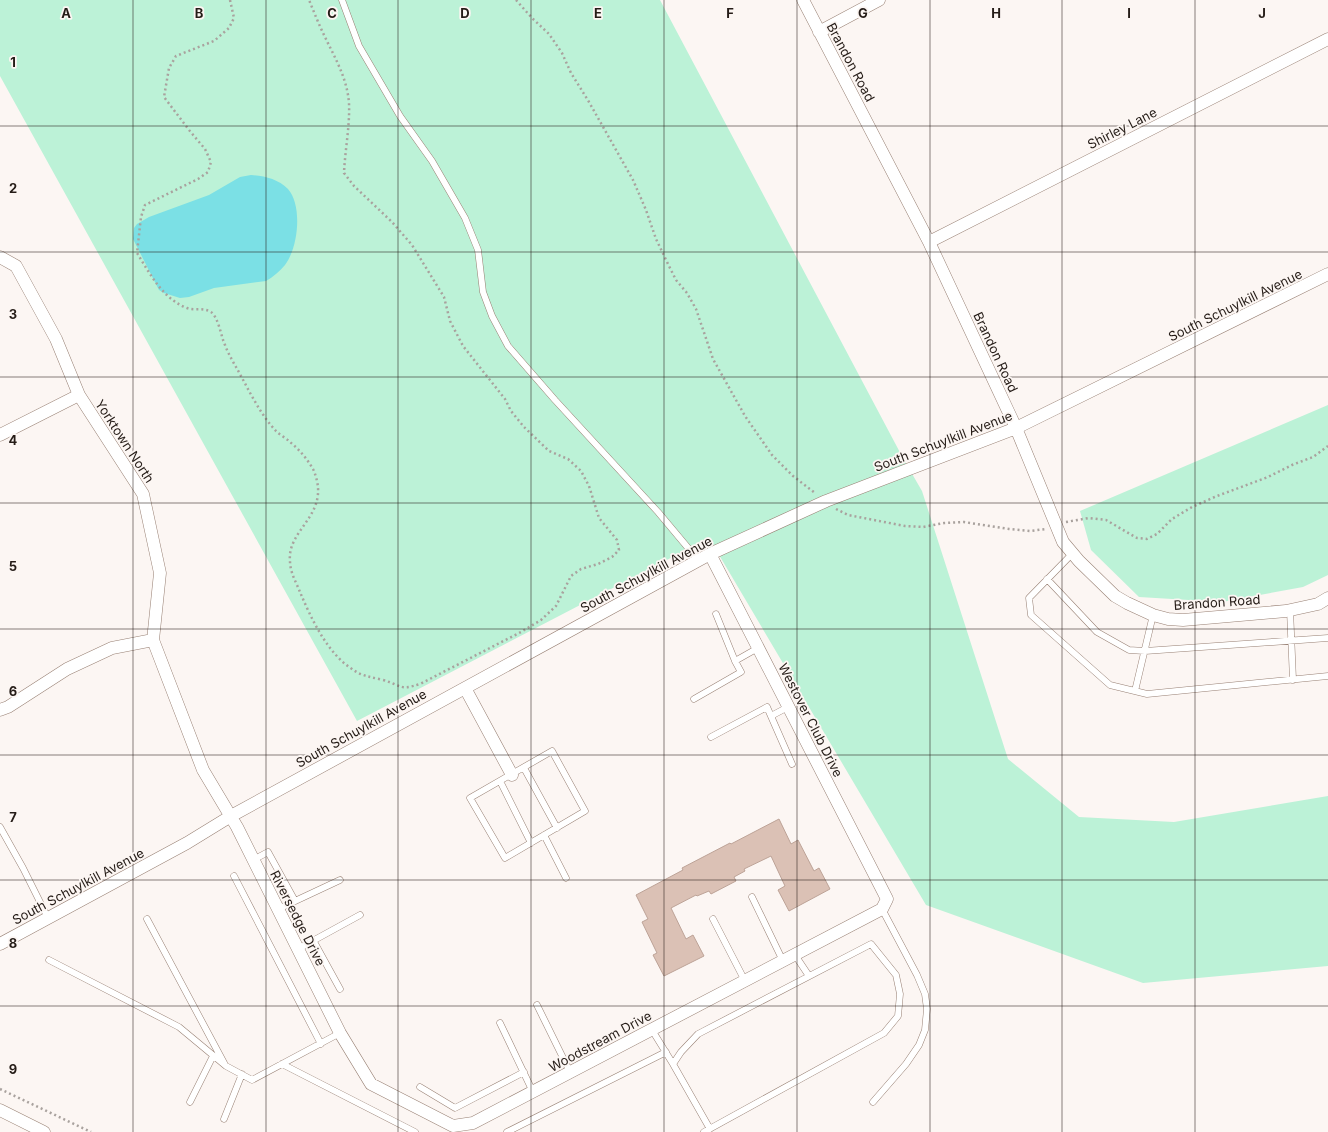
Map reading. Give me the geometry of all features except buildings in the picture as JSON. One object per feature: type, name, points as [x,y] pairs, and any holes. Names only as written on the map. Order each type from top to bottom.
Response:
[{"type":"street","name":"Brandon Road","points":[[803,0],[929,242],[1016,428],[1063,542],[1115,596],[1153,616],[1183,620],[1290,610],[1318,604],[1328,598]]},
{"type":"street","points":[[819,32],[879,0]]},
{"type":"street","name":"Shirley Lane","points":[[929,242],[1328,39]]},
{"type":"street","name":"Yorktown North","points":[[0,257],[16,266],[56,339],[79,395],[143,494],[160,572],[153,640],[203,770],[231,816]]},
{"type":"street","name":"South Schuylkill Avenue","points":[[0,944],[187,843],[231,816],[710,554],[826,501],[1016,428],[1328,274]]},
{"type":"street","points":[[0,435],[79,395]]},
{"type":"street","name":"Westover Club Drive","points":[[710,554],[788,707],[885,904]]},
{"type":"street","points":[[0,710],[8,707],[74,666],[112,648],[153,640]]},
{"type":"street","points":[[465,688],[512,775]]},
{"type":"street","name":"Riversedge Drive","points":[[231,816],[340,1033]]},
{"type":"street","name":"Woodstream Drive","points":[[340,1033],[370,1084],[453,1126],[473,1123],[795,955],[885,904]]},
{"type":"street","points":[[0,1110],[44,1132]]},
{"type":"lane","points":[[342,0],[359,46],[400,116],[432,161],[465,218],[478,250],[483,292],[492,316],[508,346],[555,400],[658,512],[699,561]]},
{"type":"lane","points":[[1073,553],[1029,598],[1031,615],[1110,685],[1147,694],[1328,676]]},
{"type":"lane","points":[[1047,579],[1097,632],[1128,650],[1145,651],[1292,642],[1328,638]]},
{"type":"lane","points":[[1290,610],[1293,680]]},
{"type":"lane","points":[[694,699],[741,672],[716,614]]},
{"type":"lane","points":[[1135,691],[1153,616]]},
{"type":"lane","points":[[735,661],[758,648]]},
{"type":"lane","points":[[711,737],[767,707],[792,764]]},
{"type":"lane","points":[[771,716],[788,707]]},
{"type":"lane","points":[[552,751],[585,811],[505,858],[470,798],[512,775],[552,751]]},
{"type":"lane","points":[[524,768],[557,828]]},
{"type":"lane","points":[[500,781],[531,843]]},
{"type":"lane","points":[[0,827],[23,868],[48,918]]},
{"type":"lane","points":[[544,835],[566,878]]},
{"type":"lane","points":[[253,860],[268,852],[295,901]]},
{"type":"lane","points":[[234,876],[321,1044]]},
{"type":"lane","points":[[278,909],[340,880]]},
{"type":"lane","points":[[752,897],[783,961]]},
{"type":"lane","points":[[873,1102],[906,1064],[919,1045],[925,1030],[927,1009],[925,994],[917,974],[885,904]]},
{"type":"lane","points":[[298,949],[360,915]]},
{"type":"lane","points":[[147,919],[226,1066]]},
{"type":"lane","points":[[713,919],[745,981]]},
{"type":"lane","points":[[313,940],[340,989]]},
{"type":"lane","points":[[652,1030],[673,1064],[707,1130],[884,1033],[898,1016],[900,994],[896,975],[871,944],[698,1034],[681,1052],[673,1064]]},
{"type":"lane","points":[[795,955],[809,976]]},
{"type":"lane","points":[[49,960],[179,1027],[226,1066],[252,1080],[340,1033]]},
{"type":"lane","points":[[536,1005],[570,1072]]},
{"type":"lane","points":[[500,1023],[533,1092]]},
{"type":"lane","points":[[507,1132],[666,1052]]},
{"type":"lane","points":[[190,1102],[213,1056]]},
{"type":"lane","points":[[282,1064],[415,1132]]},
{"type":"lane","points":[[420,1087],[455,1108],[524,1072]]},
{"type":"lane","points":[[224,1119],[242,1074]]},
{"type":"path","points":[[230,0],[234,18],[229,28],[214,41],[176,56],[169,68],[164,97],[205,149],[211,162],[208,172],[198,179],[145,205],[141,216],[138,253],[168,297],[189,309],[202,309],[211,313],[217,323],[224,345],[264,417],[277,431],[303,454],[315,471],[319,492],[314,510],[292,543],[289,560],[292,574],[306,608],[330,649],[340,660],[362,675],[408,688],[420,684],[521,632],[541,620],[556,606],[571,576],[581,570],[612,557],[619,550],[617,540],[599,518],[589,486],[581,471],[568,459],[549,451],[511,412],[505,399],[463,346],[450,322],[444,297],[412,245],[392,222],[354,186],[344,173],[349,102],[346,83],[309,0]]},
{"type":"path","points":[[516,0],[549,34],[562,53],[571,73],[633,180],[656,239],[668,264],[696,309],[713,359],[745,416],[772,455],[793,476],[836,509],[848,515],[905,526],[923,527],[944,523],[964,522],[1030,531],[1089,518],[1106,520],[1137,538],[1147,539],[1157,534],[1172,519],[1192,507],[1268,477],[1292,465],[1313,457],[1328,446]]},
{"type":"path","points":[[0,1089],[91,1132]]},
{"type":"green space","points":[[0,0],[660,0],[904,460],[922,491],[1008,759],[1079,817],[1174,822],[1328,796],[1328,966],[1143,983],[926,905],[709,538],[357,721],[0,76]]},
{"type":"green space","points":[[1328,405],[1328,575],[1303,587],[1222,602],[1139,597],[1091,550],[1080,511]]},
{"type":"water","points":[[251,175],[276,180],[288,189],[293,196],[297,216],[296,238],[285,265],[266,281],[214,288],[189,297],[180,298],[159,290],[133,239],[134,228],[137,224],[149,217],[209,195],[240,177]]}]
